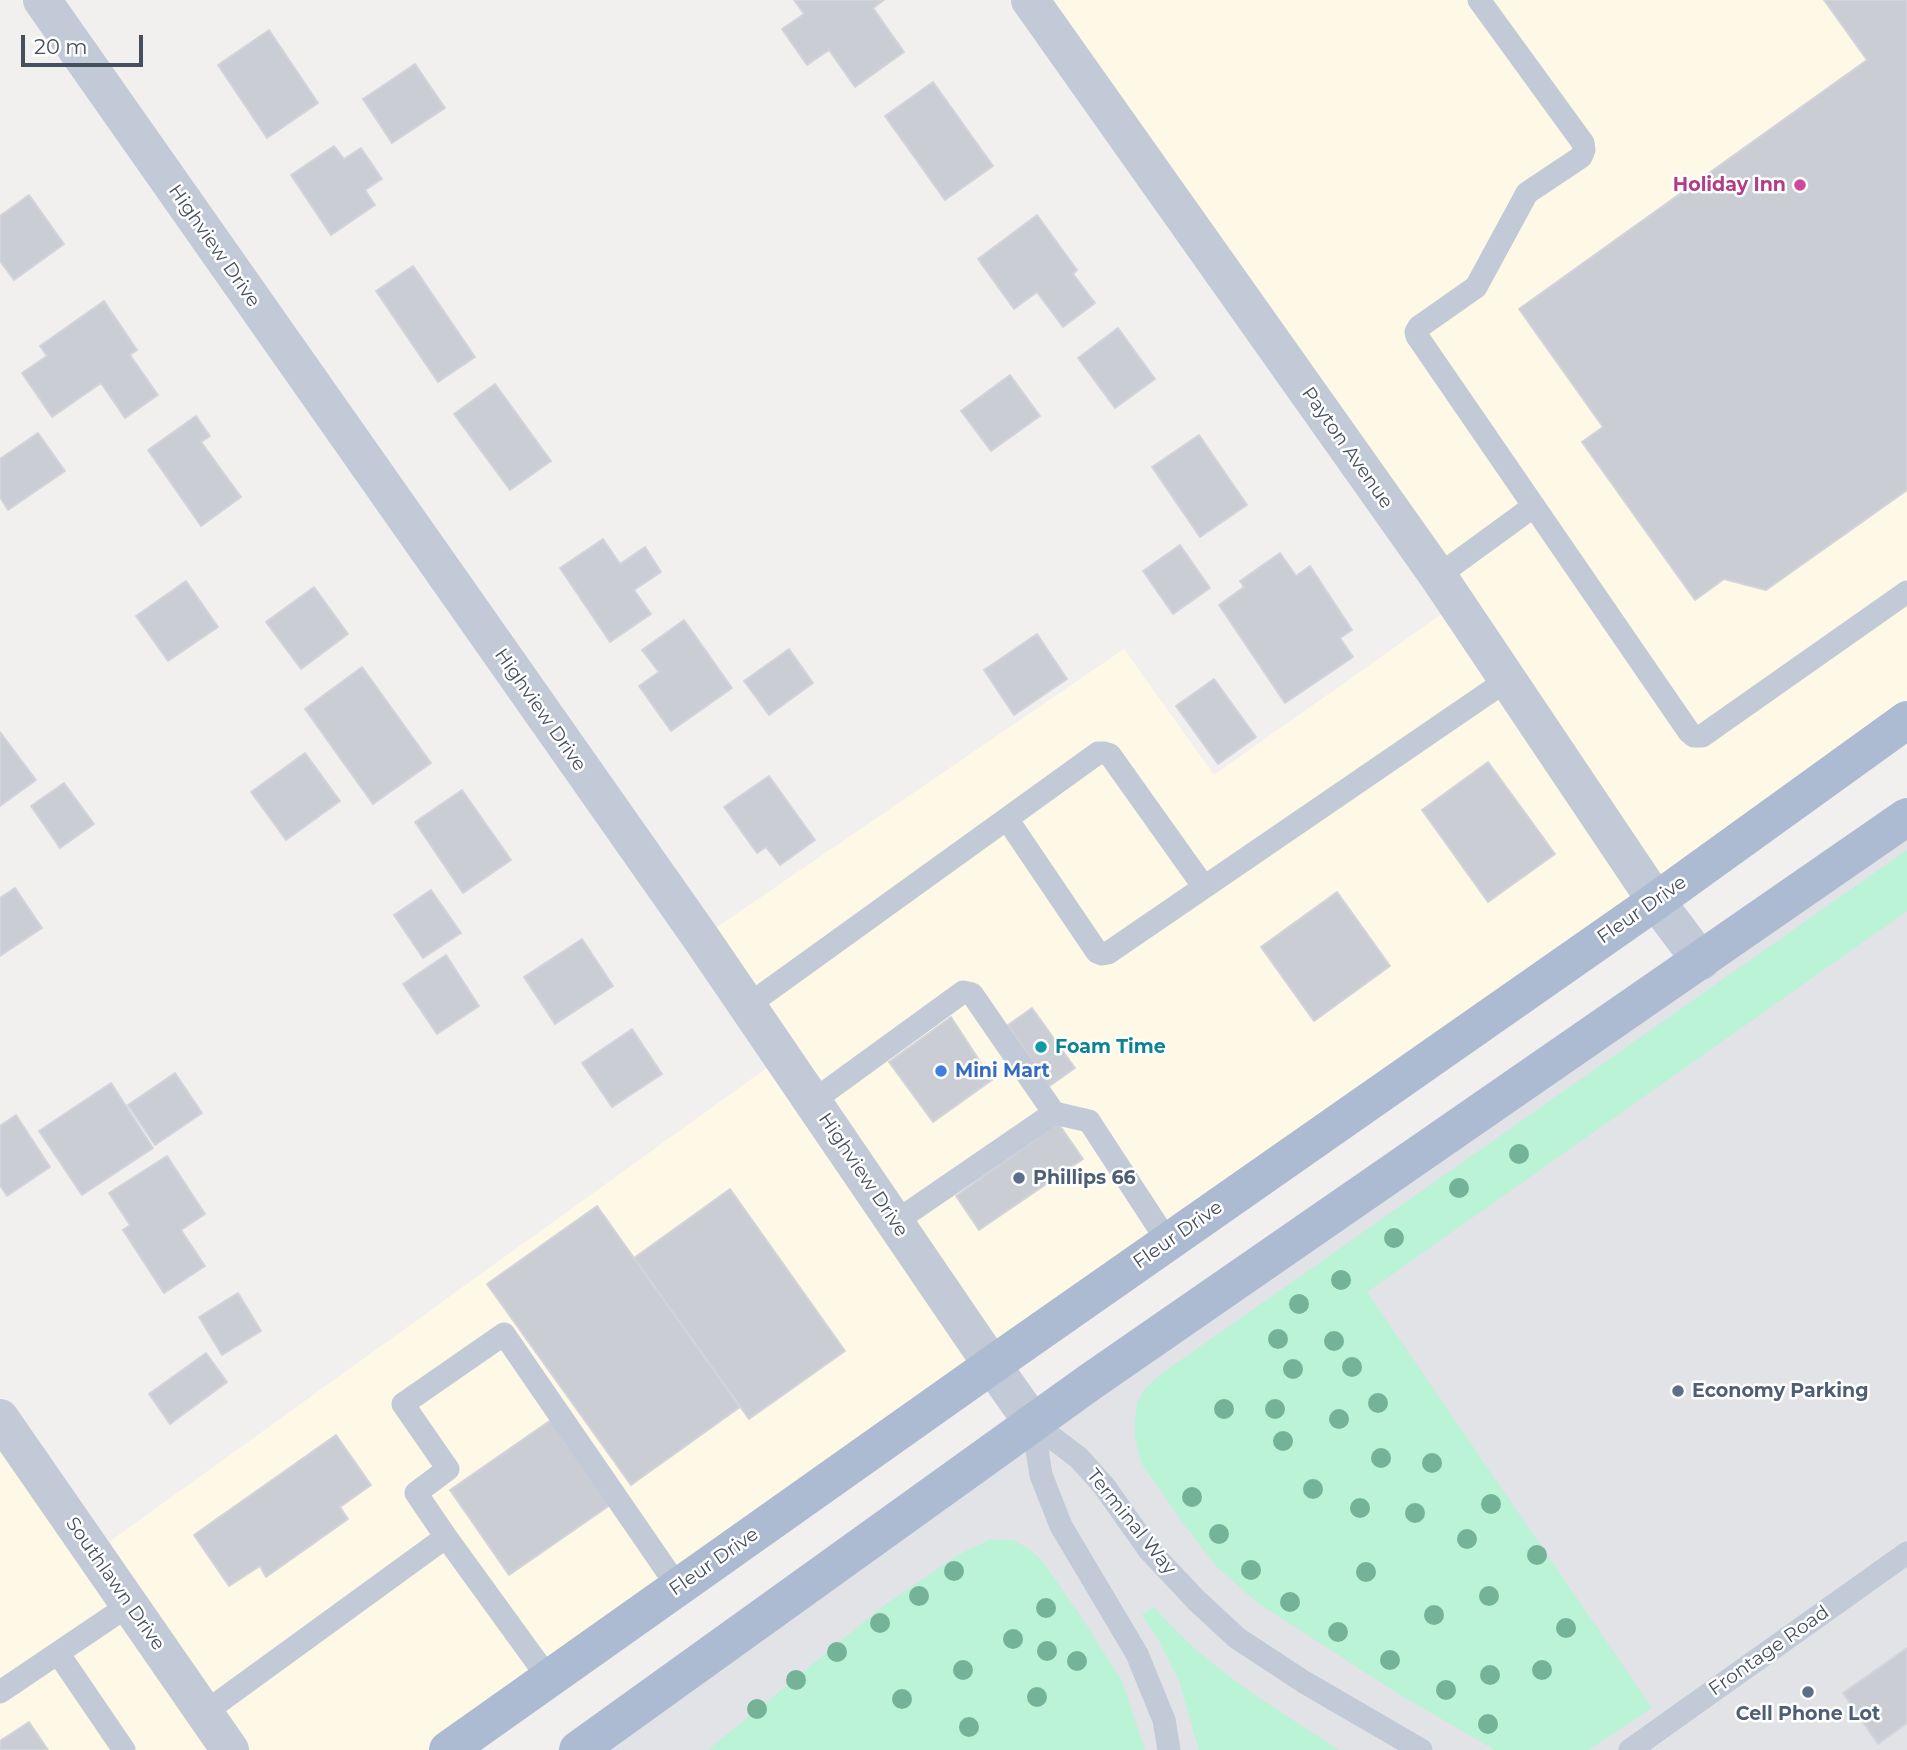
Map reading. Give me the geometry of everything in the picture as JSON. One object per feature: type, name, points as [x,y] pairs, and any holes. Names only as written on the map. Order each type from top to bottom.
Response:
[{"type":"main road","name":"Fleur Drive","points":[[448,1750],[992,1365],[1656,901],[1907,720]]},
{"type":"main road","points":[[578,1750],[1033,1423],[1907,817]]},
{"type":"street","name":"Highview Drive","points":[[42,0],[747,1006],[1033,1423]]},
{"type":"street","name":"Payton Avenue","points":[[1030,0],[1438,576],[1656,901],[1701,961]]},
{"type":"street","name":"Southlawn Drive","points":[[0,1418],[230,1750]]},
{"type":"lane","points":[[1479,0],[1583,144],[1584,150],[1581,156],[1527,193],[1476,287],[1419,327],[1416,332],[1689,732],[1694,736],[1702,736],[1907,592]]},
{"type":"lane","points":[[1438,576],[1534,506]]},
{"type":"lane","points":[[1007,819],[1097,952],[1108,953],[1507,680]]},
{"type":"lane","points":[[747,1006],[1098,753],[1110,755],[1204,887]]},
{"type":"lane","points":[[813,1101],[963,992],[968,992],[972,994],[1054,1113],[1089,1121],[1168,1242]]},
{"type":"lane","points":[[895,1222],[1054,1113]]},
{"type":"lane","points":[[549,1679],[416,1493],[448,1469],[403,1404],[504,1334],[678,1587]]},
{"type":"lane","points":[[1033,1423],[1041,1475],[1061,1527],[1137,1654],[1164,1720],[1169,1750]]},
{"type":"lane","name":"Terminal Way","points":[[1033,1423],[1079,1458],[1104,1486],[1150,1551],[1196,1601],[1237,1638],[1304,1682],[1421,1750]]},
{"type":"lane","points":[[204,1713],[446,1538]]},
{"type":"lane","name":"Frontage Road","points":[[1630,1750],[1907,1553]]},
{"type":"lane","points":[[0,1692],[129,1605]]},
{"type":"lane","points":[[58,1653],[124,1750]]},
{"type":"shaded area","points":[[1030,0],[1907,0],[1907,720],[448,1750],[0,1750],[0,1429],[94,1553],[782,1057],[701,938],[1124,649],[1214,775],[1456,604]]},
{"type":"shaded area","points":[[1907,817],[1907,1750],[578,1750]]},
{"type":"green space","points":[[1907,850],[1907,911],[1367,1292],[1652,1708],[1588,1750],[1495,1750],[1397,1693],[1258,1603],[1217,1567],[1142,1464],[1135,1439],[1135,1420],[1137,1403],[1145,1389],[1157,1377]]},
{"type":"green space","points":[[989,1540],[1013,1540],[1029,1549],[1044,1563],[1122,1681],[1145,1750],[708,1750],[886,1604],[958,1555]]},
{"type":"green space","points":[[1154,1607],[1195,1649],[1241,1685],[1339,1750],[1199,1750],[1179,1681],[1159,1641],[1142,1615]]},
{"type":"building","points":[[794,0],[884,0],[873,8],[904,52],[855,87],[829,50],[807,65],[782,29],[804,14]]},
{"type":"building","name":"Holiday Inn","points":[[1824,0],[1907,0],[1907,490],[1766,590],[1724,579],[1695,600],[1582,442],[1603,427],[1519,309],[1867,60]]},
{"type":"building","points":[[269,30],[318,103],[267,138],[218,65]]},
{"type":"building","points":[[415,64],[445,108],[392,143],[363,99]]},
{"type":"building","points":[[933,82],[993,166],[945,200],[885,116]]},
{"type":"building","points":[[334,146],[344,159],[361,148],[382,179],[365,190],[375,205],[331,235],[291,175]]},
{"type":"building","points":[[29,195],[64,244],[14,280],[0,261],[0,216]]},
{"type":"building","points":[[1037,215],[1077,270],[1073,274],[1095,303],[1063,327],[1037,292],[1014,309],[978,259]]},
{"type":"building","points":[[413,266],[475,357],[438,382],[376,291]]},
{"type":"building","points":[[104,301],[137,350],[130,355],[158,395],[125,418],[101,383],[52,417],[22,373],[47,356],[40,346]]},
{"type":"building","points":[[1118,328],[1155,379],[1115,408],[1078,358]]},
{"type":"building","points":[[1010,375],[1040,416],[991,451],[961,411]]},
{"type":"building","points":[[495,384],[551,461],[510,490],[454,414]]},
{"type":"building","points":[[196,416],[210,436],[201,442],[241,497],[201,526],[148,450]]},
{"type":"building","points":[[38,433],[65,471],[8,510],[0,497],[0,459]]},
{"type":"building","points":[[1199,435],[1247,505],[1200,537],[1152,467]]},
{"type":"building","points":[[603,539],[620,564],[645,547],[661,572],[634,590],[651,614],[610,642],[560,568]]},
{"type":"building","points":[[1180,545],[1210,588],[1173,614],[1143,571]]},
{"type":"building","points":[[1280,553],[1296,576],[1310,566],[1352,630],[1340,638],[1353,657],[1285,703],[1219,605],[1244,587],[1240,581]]},
{"type":"building","points":[[186,581],[218,627],[168,661],[136,616]]},
{"type":"building","points":[[314,587],[348,634],[301,669],[266,622]]},
{"type":"building","points":[[684,620],[732,688],[671,731],[639,686],[659,672],[642,650]]},
{"type":"building","points":[[1037,634],[1067,679],[1014,715],[984,670]]},
{"type":"building","points":[[789,649],[813,683],[769,715],[744,681]]},
{"type":"building","points":[[362,667],[431,763],[373,804],[305,709]]},
{"type":"building","points":[[1214,679],[1256,737],[1218,764],[1176,706]]},
{"type":"building","points":[[0,732],[36,780],[0,806]]},
{"type":"building","points":[[305,753],[340,801],[286,840],[251,792]]},
{"type":"building","points":[[1488,762],[1555,854],[1488,902],[1422,810]]},
{"type":"building","points":[[769,776],[815,840],[780,865],[766,847],[757,853],[724,807]]},
{"type":"building","points":[[64,783],[94,824],[60,848],[31,806]]},
{"type":"building","points":[[462,790],[511,860],[463,893],[415,822]]},
{"type":"building","points":[[15,888],[42,928],[0,956],[0,898]]},
{"type":"building","points":[[431,890],[461,933],[423,958],[394,915]]},
{"type":"building","points":[[1337,892],[1390,966],[1314,1021],[1261,947]]},
{"type":"building","points":[[582,939],[613,986],[555,1024],[524,977]]},
{"type":"building","points":[[446,955],[479,1006],[437,1034],[403,984]]},
{"type":"building","name":"Foam Time","points":[[1032,1008],[1075,1068],[1048,1087],[1008,1025]]},
{"type":"building","name":"Mini Mart","points":[[951,1017],[992,1080],[933,1122],[889,1062]]},
{"type":"building","points":[[632,1029],[662,1074],[612,1107],[582,1063]]},
{"type":"building","points":[[175,1073],[202,1113],[155,1145],[128,1105]]},
{"type":"building","points":[[111,1083],[153,1148],[82,1195],[39,1131]]},
{"type":"building","points":[[16,1115],[50,1167],[7,1196],[0,1185],[0,1126]]},
{"type":"building","name":"Phillips 66","points":[[1058,1123],[1083,1159],[979,1230],[956,1196]]},
{"type":"building","points":[[167,1156],[205,1214],[181,1230],[205,1266],[164,1293],[123,1230],[130,1225],[109,1193]]},
{"type":"building","points":[[730,1189],[845,1351],[749,1419],[634,1258]]},
{"type":"building","points":[[597,1206],[740,1407],[631,1485],[487,1284]]},
{"type":"building","points":[[238,1293],[261,1331],[222,1355],[199,1317]]},
{"type":"building","points":[[206,1353],[227,1382],[170,1424],[149,1394]]},
{"type":"building","points":[[551,1420],[610,1505],[509,1575],[450,1490]]},
{"type":"building","points":[[336,1435],[371,1485],[340,1507],[348,1519],[266,1577],[260,1566],[229,1586],[194,1535]]},
{"type":"building","points":[[1907,1648],[1907,1723],[1878,1744],[1843,1693]]},
{"type":"building","points":[[29,1722],[48,1750],[0,1750],[0,1741]]},
{"type":"place","name":"Holiday Inn","points":[[1800,185]]},
{"type":"place","name":"Foam Time","points":[[1041,1047]]},
{"type":"place","name":"Mini Mart","points":[[941,1071]]},
{"type":"place","name":"Phillips 66","points":[[1019,1178]]},
{"type":"place","name":"Economy Parking","points":[[1678,1391]]},
{"type":"place","name":"Cell Phone Lot","points":[[1808,1692]]}]
